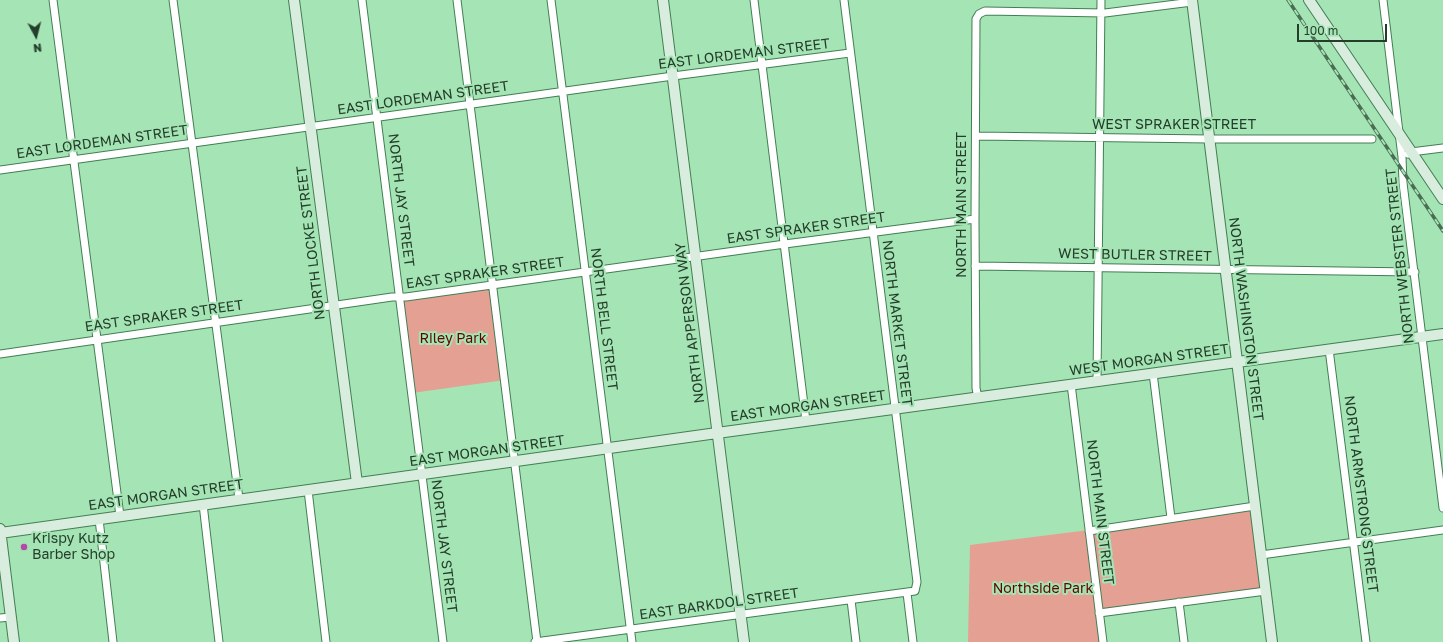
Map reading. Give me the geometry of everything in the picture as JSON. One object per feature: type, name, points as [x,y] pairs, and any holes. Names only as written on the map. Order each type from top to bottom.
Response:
[{"type":"street","points":[[53,0],[120,516]]},
{"type":"street","points":[[173,0],[187,116],[192,142],[194,169],[239,499]]},
{"type":"street","name":"NORTH LOCKE STREET","points":[[294,0],[357,483]]},
{"type":"street","name":"NORTH JAY STREET","points":[[362,0],[443,642]]},
{"type":"street","points":[[457,0],[515,461],[536,642]]},
{"type":"street","name":"NORTH BELL STREET","points":[[551,0],[632,642]]},
{"type":"street","name":"NORTH APPERSON WAY","points":[[663,0],[744,642]]},
{"type":"street","points":[[754,0],[806,420]]},
{"type":"street","name":"NORTH MARKET STREET","points":[[844,0],[917,582],[915,590],[907,593]]},
{"type":"street","points":[[1097,381],[1101,0]]},
{"type":"street","points":[[1309,0],[1399,135],[1407,155],[1443,199]]},
{"type":"street","points":[[1383,0],[1399,135]]},
{"type":"street","points":[[1100,12],[1105,13],[1192,1]]},
{"type":"street","name":"NORTH WASHINGTON STREET","points":[[1192,1],[1272,642]]},
{"type":"street","name":"NORTH MAIN STREET","points":[[978,398],[976,388],[975,266],[976,19],[979,14],[986,11],[1100,12]]},
{"type":"street","name":"EAST LORDEMAN STREET","points":[[0,170],[192,142],[850,53]]},
{"type":"street","name":"WEST SPRAKER STREET","points":[[976,136],[1210,139],[1372,139]]},
{"type":"street","points":[[1407,155],[1443,148]]},
{"type":"street","name":"NORTH WEBSTER STREET","points":[[1407,155],[1403,183],[1443,508]]},
{"type":"street","name":"EAST SPRAKER STREET","points":[[0,354],[333,305],[392,297],[400,298],[696,256],[975,220]]},
{"type":"street","name":"WEST BUTLER STREET","points":[[975,266],[1415,272]]},
{"type":"street","name":"WEST MORGAN STREET","points":[[978,398],[1443,334]]},
{"type":"street","name":"NORTH ARMSTRONG STREET","points":[[1329,349],[1366,642]]},
{"type":"street","points":[[1153,373],[1171,518]]},
{"type":"street","name":"NORTH MAIN STREET","points":[[1071,384],[1103,642]]},
{"type":"street","name":"EAST MORGAN STREET","points":[[0,533],[806,420],[978,398]]},
{"type":"street","points":[[308,490],[326,642]]},
{"type":"street","points":[[203,504],[220,642]]},
{"type":"street","points":[[1089,531],[1255,506]]},
{"type":"street","points":[[99,519],[114,642]]},
{"type":"street","points":[[0,529],[14,642]]},
{"type":"street","points":[[1261,555],[1443,530]]},
{"type":"street","points":[[1099,613],[1266,591]]},
{"type":"street","points":[[907,593],[913,642]]},
{"type":"street","name":"EAST BARKDOL STREET","points":[[536,642],[907,593]]},
{"type":"street","points":[[851,600],[856,642]]},
{"type":"street","points":[[1179,602],[1184,642]]},
{"type":"street","points":[[0,618],[11,617]]},
{"type":"green space","name":"Riley Park","points":[[493,285],[505,380],[412,393],[400,297]]},
{"type":"green space","name":"Northside Park","points":[[1255,506],[1266,591],[1099,613],[1103,642],[968,642],[970,545],[1089,530]]},
{"type":"railway","points":[[1288,0],[1443,231]]},
{"type":"place","name":"Krispy Kutz Barber Shop","points":[[24,547]]}]
